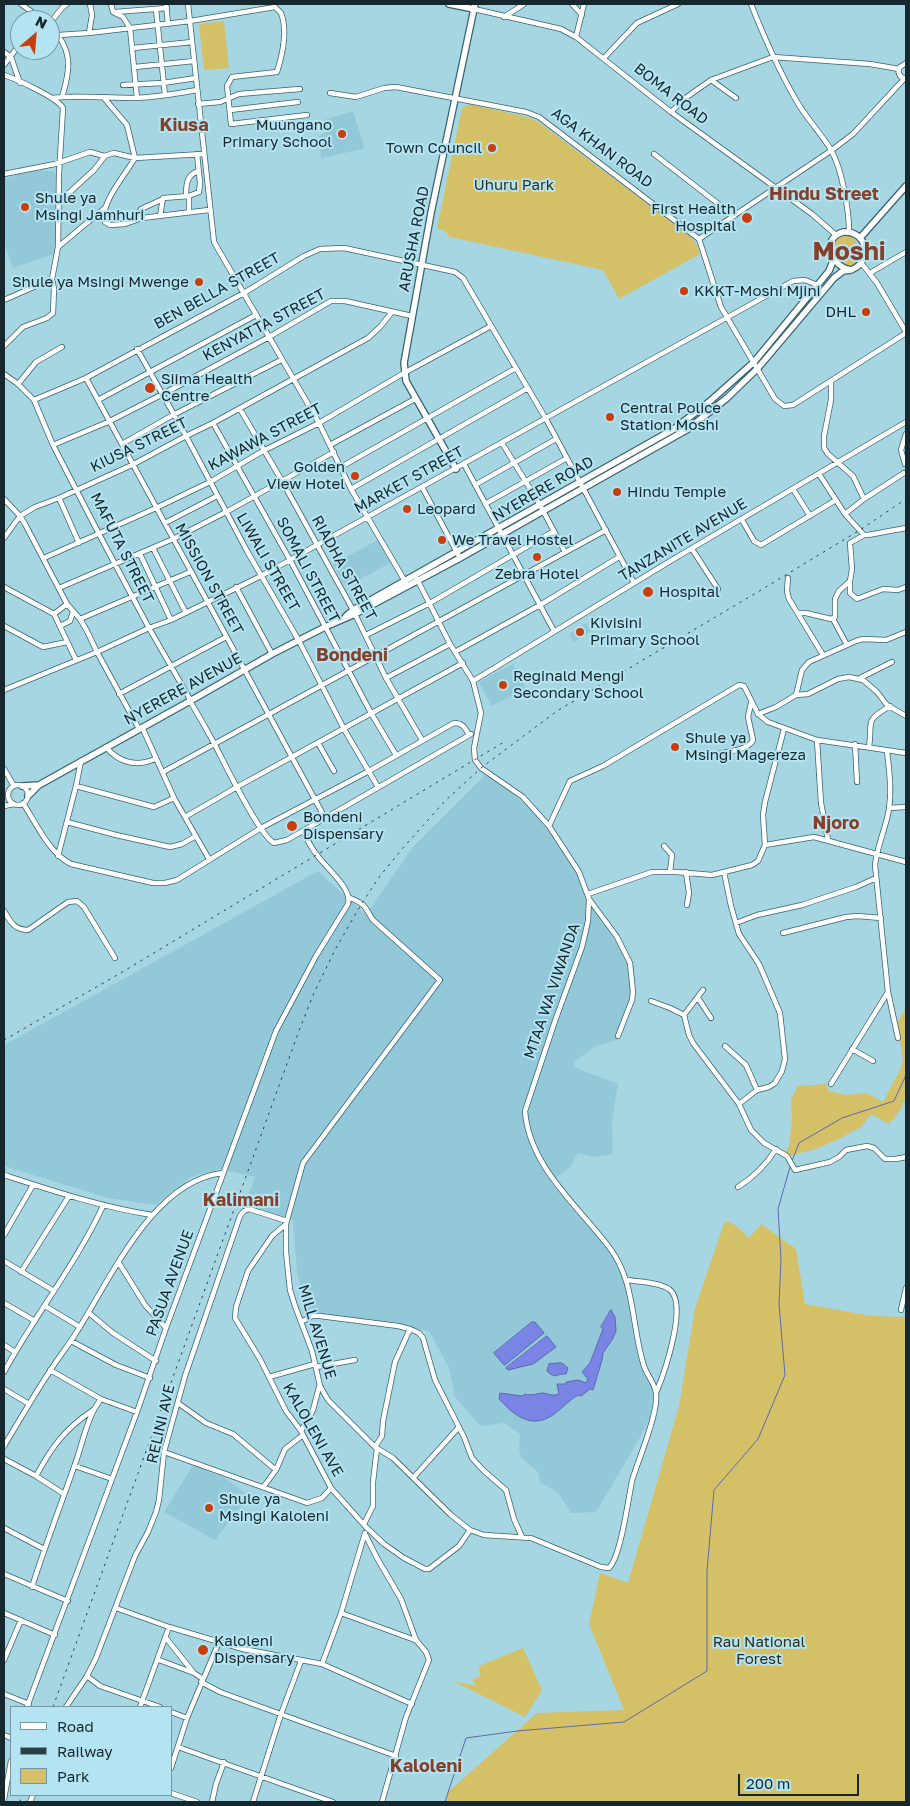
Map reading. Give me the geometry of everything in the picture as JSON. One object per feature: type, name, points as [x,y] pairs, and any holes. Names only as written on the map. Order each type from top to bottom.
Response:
[{"type":"main road","points":[[449,4],[474,6]]},
{"type":"main road","name":"ARUSHA ROAD","points":[[456,469],[406,381],[404,359],[474,6]]},
{"type":"main road","points":[[860,238],[906,186]]},
{"type":"main road","points":[[849,231],[860,238],[865,250],[862,264],[851,270],[841,267],[834,260],[831,254],[831,241],[836,235],[849,231]]},
{"type":"main road","name":"NYERERE ROAD","points":[[342,618],[459,555],[684,422],[754,362],[831,267],[833,261],[831,254]]},
{"type":"main road","name":"NYERERE ROAD","points":[[582,484],[688,429],[726,398],[758,368],[834,278],[843,271],[851,270]]},
{"type":"main road","name":"NYERERE AVENUE","points":[[39,785],[272,654],[342,618]]},
{"type":"main road","points":[[22,786],[39,785]]},
{"type":"main road","points":[[28,796],[39,785]]},
{"type":"street","points":[[89,33],[92,15],[90,4]]},
{"type":"street","points":[[111,4],[114,12],[122,16],[130,28],[137,98]]},
{"type":"street","points":[[139,4],[139,10]]},
{"type":"street","points":[[188,4],[212,236],[319,424],[351,489],[406,584]]},
{"type":"street","points":[[504,17],[524,4]]},
{"type":"street","points":[[572,4],[582,15]]},
{"type":"street","points":[[576,37],[584,4]]},
{"type":"street","points":[[604,58],[637,23],[678,4]]},
{"type":"street","points":[[751,4],[773,57],[797,103],[832,150],[840,172],[849,231]]},
{"type":"street","points":[[114,12],[156,9],[166,6],[168,24]]},
{"type":"street","name":"BOMA ROAD","points":[[474,6],[504,17],[561,29],[576,37],[671,112],[812,214],[836,235]]},
{"type":"street","points":[[60,34],[89,33],[168,24],[274,7],[281,12],[284,40],[277,72],[232,76],[227,86],[231,124],[307,115]]},
{"type":"street","points":[[156,9],[165,95]]},
{"type":"street","points":[[60,37],[69,61],[68,76],[62,97]]},
{"type":"street","points":[[133,48],[192,42]]},
{"type":"street","points":[[671,112],[684,99],[711,80],[773,57],[870,64],[899,69]]},
{"type":"street","points":[[12,60],[20,83]]},
{"type":"street","points":[[135,67],[194,61]]},
{"type":"street","points":[[899,69],[906,63]]},
{"type":"street","points":[[862,264],[870,273],[906,333],[793,405],[784,406],[775,399],[726,317],[714,290],[699,239],[832,150],[860,127],[905,79],[900,75],[899,69]]},
{"type":"street","points":[[4,75],[52,98],[63,108],[59,163],[58,247],[52,279],[54,299],[52,314],[47,318],[23,327],[4,346]]},
{"type":"street","points":[[123,85],[163,83],[196,78]]},
{"type":"street","points":[[711,80],[736,98]]},
{"type":"street","name":"AGA KHAN ROAD","points":[[330,93],[356,97],[384,88],[396,87],[526,112],[540,117],[699,239]]},
{"type":"street","points":[[198,104],[220,102],[239,94],[300,89]]},
{"type":"street","points":[[52,98],[137,98],[197,90]]},
{"type":"street","points":[[104,98],[127,124],[135,158],[120,183],[114,188],[106,207],[104,220],[108,224],[125,224],[135,220],[209,210]]},
{"type":"street","points":[[230,110],[298,102]]},
{"type":"street","points":[[4,174],[49,166],[90,152],[105,156],[114,153],[135,158],[203,154]]},
{"type":"street","points":[[135,220],[141,209],[168,196],[197,194],[200,189],[197,154]]},
{"type":"street","points":[[654,154],[734,216]]},
{"type":"street","points":[[59,202],[94,170],[105,156]]},
{"type":"street","points":[[49,166],[59,174]]},
{"type":"street","points":[[189,212],[187,180],[199,171]]},
{"type":"street","points":[[160,216],[163,199]]},
{"type":"street","points":[[58,247],[106,207]]},
{"type":"street","name":"BEN BELLA STREET","points":[[35,402],[86,378],[244,293],[304,256],[320,249],[344,248],[422,264],[459,274],[464,278],[546,419],[634,583]]},
{"type":"street","points":[[870,273],[906,252]]},
{"type":"street","points":[[4,300],[52,279]]},
{"type":"street","name":"MARKET STREET","points":[[4,690],[171,620],[261,576],[794,280],[806,280],[817,285]]},
{"type":"street","name":"KENYATTA STREET","points":[[53,445],[108,422],[163,394],[331,301],[344,301],[412,316]]},
{"type":"street","name":"KIUSA STREET","points":[[20,516],[35,507],[132,465],[186,436],[214,424],[368,338],[392,312]]},
{"type":"street","points":[[98,400],[256,315]]},
{"type":"street","name":"KAWAWA STREET","points":[[44,558],[210,482],[263,452],[319,424],[404,372],[491,326]]},
{"type":"street","points":[[18,384],[36,362],[62,347]]},
{"type":"street","name":"LIWALI STREET","points":[[138,349],[261,576],[299,641],[344,729],[378,787]]},
{"type":"street","points":[[122,444],[281,360]]},
{"type":"street","points":[[340,467],[427,420],[470,393],[516,368]]},
{"type":"street","points":[[5,377],[18,384],[35,402]]},
{"type":"street","name":"MISSION STREET","points":[[86,378],[108,422],[122,444],[190,572],[270,714],[325,818]]},
{"type":"street","points":[[831,382],[831,400],[824,436],[824,448],[828,454],[853,476],[864,499]]},
{"type":"street","points":[[351,489],[528,388]]},
{"type":"street","points":[[330,444],[416,399]]},
{"type":"street","name":"MAFUTA STREET","points":[[35,402],[53,445],[114,563],[261,828]]},
{"type":"street","name":"RIADHA STREET","points":[[240,409],[263,452],[282,481],[354,612],[386,678],[422,740]]},
{"type":"street","name":"TANZANITE AVENUE","points":[[473,681],[692,548],[906,422]]},
{"type":"street","name":"SOMALI STREET","points":[[214,424],[290,560],[371,713],[396,755]]},
{"type":"street","points":[[845,514],[864,499],[905,473],[902,468],[906,464],[901,450],[906,434]]},
{"type":"street","points":[[475,485],[556,439]]},
{"type":"street","points":[[502,443],[565,552]]},
{"type":"street","points":[[59,588],[172,539],[226,512],[334,452]]},
{"type":"street","points":[[485,504],[566,458]]},
{"type":"street","points":[[464,464],[554,631]]},
{"type":"street","points":[[820,474],[845,514],[864,534]]},
{"type":"street","points":[[422,487],[459,555]]},
{"type":"street","points":[[793,489],[810,516]]},
{"type":"street","points":[[165,523],[217,496]]},
{"type":"street","points":[[59,498],[79,543]]},
{"type":"street","points":[[4,499],[20,516],[67,604],[80,619],[119,694],[140,728],[174,798],[209,859]]},
{"type":"street","points":[[742,520],[754,541],[761,545],[836,500]]},
{"type":"street","points":[[4,538],[20,516]]},
{"type":"street","points":[[906,528],[868,535],[864,534],[850,543],[852,569],[850,593],[857,598],[884,589],[898,590],[906,587]]},
{"type":"street","points":[[163,772],[322,687],[606,530]]},
{"type":"street","points":[[366,635],[430,603],[554,531]]},
{"type":"street","points":[[153,548],[186,613]]},
{"type":"street","points":[[692,548],[718,589]]},
{"type":"street","points":[[140,554],[171,620]]},
{"type":"street","points":[[454,652],[540,605],[619,557]]},
{"type":"street","points":[[80,619],[190,572]]},
{"type":"street","name":"MTAA WA VIWANDA","points":[[417,578],[454,652],[473,681],[481,713],[474,756],[480,768],[523,797],[549,826],[580,872],[589,896],[588,921],[582,947],[525,1111],[527,1124],[546,1170],[612,1250],[627,1280],[644,1366],[656,1394]]},
{"type":"street","points":[[788,578],[788,596],[823,655]]},
{"type":"street","points":[[832,618],[836,613],[835,599],[839,591],[850,581]]},
{"type":"street","points":[[4,587],[54,614],[76,660]]},
{"type":"street","points":[[236,587],[272,654]]},
{"type":"street","points":[[54,614],[67,604]]},
{"type":"street","points":[[60,626],[70,621],[73,612]]},
{"type":"street","points":[[799,614],[806,613],[832,618],[847,644]]},
{"type":"street","points":[[4,626],[43,647],[67,642]]},
{"type":"street","points":[[796,695],[802,670],[809,662],[847,644],[863,639],[886,640],[906,632]]},
{"type":"street","points":[[119,694],[226,637]]},
{"type":"street","points":[[386,678],[450,644]]},
{"type":"street","points":[[758,714],[776,707],[796,695],[808,694],[844,678],[860,678],[892,662]]},
{"type":"street","points":[[185,817],[463,663]]},
{"type":"street","points":[[860,678],[890,706],[906,716]]},
{"type":"street","points":[[549,826],[562,800],[567,784],[574,778],[603,766],[739,685],[744,686],[746,689],[751,703],[758,714],[768,722],[784,729],[817,740],[855,744],[906,753]]},
{"type":"street","points":[[718,754],[752,743],[748,717],[751,703]]},
{"type":"street","points":[[869,747],[869,723],[874,716],[890,706]]},
{"type":"street","points":[[23,802],[58,856],[71,864],[152,883],[165,883],[177,880],[261,828],[369,771],[454,723],[460,723],[470,735]]},
{"type":"street","points":[[618,1036],[632,1000],[630,963],[617,938],[589,896],[652,872],[686,872],[712,875],[754,864],[765,845],[765,802],[784,729]]},
{"type":"street","points":[[261,828],[271,842],[287,840],[477,731]]},
{"type":"street","points":[[817,740],[821,803],[828,840]]},
{"type":"street","points":[[318,743],[334,771]]},
{"type":"street","points":[[855,744],[857,782]]},
{"type":"street","points":[[106,747],[114,756],[129,763],[142,763],[155,759]]},
{"type":"street","points":[[886,750],[890,791],[889,808],[876,854],[876,878],[888,992],[898,1038]]},
{"type":"street","points":[[58,856],[81,761]]},
{"type":"street","points":[[4,769],[14,786]]},
{"type":"street","points":[[4,801],[14,786],[26,788],[28,796],[23,802],[4,806]]},
{"type":"street","points":[[76,786],[154,807],[174,798]]},
{"type":"street","points":[[8,795],[14,804]]},
{"type":"street","points":[[889,808],[906,807]]},
{"type":"street","points":[[67,822],[170,847],[182,844],[196,836]]},
{"type":"street","points":[[303,831],[316,855],[346,890],[350,898]]},
{"type":"street","points":[[765,845],[814,837],[906,862]]},
{"type":"street","points":[[664,846],[672,855],[670,872]]},
{"type":"street","points":[[686,872],[689,893],[687,905]]},
{"type":"street","points":[[724,872],[739,934],[759,964],[781,1017],[785,1059],[784,1066],[775,1083],[769,1087],[756,1090],[739,1104]]},
{"type":"street","points":[[736,923],[756,915],[802,905],[856,887],[876,878]]},
{"type":"street","name":"PASUA AVENUE","points":[[28,1705],[138,1412],[166,1328],[276,1031],[293,996],[350,898]]},
{"type":"street","name":"MILL AVENUE","points":[[350,898],[362,903],[373,920],[440,980],[303,1163],[286,1223],[286,1252],[290,1290],[316,1366],[320,1386],[328,1400],[376,1447],[393,1458],[451,1515],[470,1530],[484,1535],[531,1538],[601,1567],[609,1568],[616,1554],[633,1480],[655,1408],[656,1394]]},
{"type":"street","points":[[4,911],[15,927],[21,930],[28,930],[68,902],[77,901],[84,907],[115,958]]},
{"type":"street","points":[[783,933],[846,917],[881,918]]},
{"type":"street","points":[[684,1015],[703,990]]},
{"type":"street","points":[[831,1084],[888,992]]},
{"type":"street","points":[[698,998],[711,1018]]},
{"type":"street","points":[[651,1001],[684,1015],[693,1043],[739,1104],[751,1130],[764,1143],[776,1149],[790,1160],[796,1170],[830,1162],[846,1150],[867,1146],[874,1148],[884,1159],[906,1157]]},
{"type":"street","points":[[725,1046],[746,1065],[756,1090]]},
{"type":"street","points":[[852,1049],[873,1061]]},
{"type":"street","points":[[738,1187],[769,1161],[776,1149]]},
{"type":"street","points":[[4,1446],[6,1437],[89,1313],[133,1239],[152,1215],[166,1201],[191,1183],[202,1177],[223,1173]]},
{"type":"street","points":[[4,1175],[104,1206],[152,1215]]},
{"type":"street","points":[[4,1236],[33,1185]]},
{"type":"street","points":[[21,1272],[69,1196]]},
{"type":"street","points":[[4,1372],[85,1241],[104,1206]]},
{"type":"street","name":"RELINI AVE","points":[[67,1706],[87,1676],[96,1658],[135,1556],[156,1512],[164,1452],[185,1376],[240,1216],[249,1209],[286,1223]]},
{"type":"street","name":"KALOLENI AVE","points":[[286,1223],[272,1236],[248,1271],[242,1284],[235,1318],[269,1376],[286,1411],[302,1433],[332,1488],[365,1526],[396,1553],[427,1570],[459,1546],[470,1530]]},
{"type":"street","points":[[4,1261],[54,1291]]},
{"type":"street","points":[[118,1263],[145,1305],[166,1328]]},
{"type":"street","points":[[627,1280],[661,1286],[669,1290],[675,1299],[673,1343],[656,1394]]},
{"type":"street","points":[[902,1310],[906,1288]]},
{"type":"street","points":[[4,1303],[36,1321]]},
{"type":"street","points":[[45,1306],[80,1327]]},
{"type":"street","points":[[89,1313],[113,1333],[156,1361]]},
{"type":"street","points":[[301,1322],[312,1316],[320,1316],[410,1329],[419,1333],[423,1338],[434,1380],[446,1400],[472,1458],[484,1472],[507,1492],[512,1513],[522,1537]]},
{"type":"street","points":[[322,1664],[341,1613],[365,1534],[365,1526],[373,1506],[376,1447],[382,1436],[383,1421],[395,1362],[410,1329]]},
{"type":"street","points":[[71,1341],[116,1365],[150,1378]]},
{"type":"street","points":[[4,1345],[15,1352]]},
{"type":"street","points":[[269,1376],[355,1360]]},
{"type":"street","points":[[50,1370],[101,1399],[138,1412]]},
{"type":"street","points":[[264,1486],[276,1470],[285,1449],[302,1433],[313,1410],[320,1386]]},
{"type":"street","points":[[4,1388],[29,1404]]},
{"type":"street","points":[[36,1476],[58,1439],[72,1425],[93,1409],[101,1399]]},
{"type":"street","points":[[178,1403],[206,1423],[233,1434],[276,1470]]},
{"type":"street","points":[[32,1587],[93,1409]]},
{"type":"street","points":[[414,1478],[459,1427]]},
{"type":"street","points":[[164,1452],[264,1486],[307,1503],[322,1498],[332,1488]]},
{"type":"street","points":[[4,1460],[36,1476],[64,1494]]},
{"type":"street","points":[[75,1466],[112,1479]]},
{"type":"street","points":[[4,1528],[44,1549]]},
{"type":"street","points":[[365,1534],[401,1599],[416,1640],[426,1652],[429,1660],[406,1717],[382,1802]]},
{"type":"street","points":[[4,1574],[68,1601]]},
{"type":"street","points":[[116,1608],[169,1627],[243,1649],[322,1664],[412,1704]]},
{"type":"street","points":[[4,1613],[55,1635]]},
{"type":"street","points":[[341,1613],[416,1640]]},
{"type":"street","points":[[4,1660],[21,1620]]},
{"type":"street","points":[[140,1706],[159,1660],[169,1627]]},
{"type":"street","points":[[166,1638],[194,1673],[220,1692],[396,1756]]},
{"type":"street","points":[[172,1765],[186,1718],[219,1642]]},
{"type":"street","points":[[159,1660],[194,1673]]},
{"type":"street","points":[[253,1802],[281,1714],[301,1661]]},
{"type":"street","points":[[87,1676],[100,1686],[157,1706]]},
{"type":"street","points":[[4,1694],[28,1705]]},
{"type":"street","points":[[172,1712],[186,1718]]},
{"type":"street","points":[[178,1747],[333,1802]]},
{"type":"street","points":[[212,1802],[224,1762]]},
{"type":"street","points":[[4,1800],[6,1776]]},
{"type":"street","points":[[172,1793],[197,1802]]},
{"type":"shaded area","name":"Muungano Primary School","points":[[353,111],[364,146],[363,149],[321,158],[319,136],[328,132],[324,120]]},
{"type":"shaded area","points":[[30,171],[54,171],[61,178],[57,253],[13,268],[4,243],[4,179]]},
{"type":"shaded area","points":[[378,540],[390,563],[346,587],[333,564]]},
{"type":"shaded area","name":"Kivisini Primary School","points":[[586,623],[591,631],[574,642],[569,634]]},
{"type":"shaded area","name":"Reginald Mengi Secondary School","points":[[513,664],[526,689],[492,706],[479,682]]},
{"type":"shaded area","points":[[485,775],[497,781],[531,809],[551,834],[578,875],[609,932],[634,965],[635,994],[618,1040],[596,1046],[575,1061],[574,1067],[618,1084],[612,1121],[613,1154],[594,1157],[578,1153],[570,1167],[551,1182],[606,1241],[628,1280],[646,1365],[653,1380],[660,1386],[652,1413],[638,1441],[596,1512],[571,1513],[558,1493],[540,1482],[538,1472],[521,1458],[519,1448],[520,1434],[504,1423],[480,1426],[455,1397],[449,1368],[429,1331],[369,1320],[307,1312],[297,1272],[293,1220],[245,1204],[255,1177],[220,1169],[191,1177],[155,1205],[108,1198],[4,1166],[4,1045],[318,871],[366,915],[412,848]]},
{"type":"shaded area","points":[[196,1465],[210,1473],[222,1476],[249,1496],[215,1540],[164,1512],[192,1467]]},
{"type":"green space","points":[[224,21],[229,68],[204,70],[199,24]]},
{"type":"green space","name":"Uhuru Park","points":[[469,104],[537,121],[688,234],[696,243],[700,254],[619,299],[603,270],[450,237],[445,231],[437,228],[462,108]]},
{"type":"green space","points":[[846,234],[852,238],[859,248],[858,260],[853,265],[847,266],[837,257],[834,250],[834,244],[838,238]]},
{"type":"green space","points":[[906,1008],[906,1097],[901,1109],[889,1124],[871,1114],[861,1127],[841,1138],[816,1149],[780,1158],[789,1147],[792,1120],[791,1099],[798,1086],[826,1084],[829,1091],[846,1095],[867,1093],[883,1102],[900,1070],[903,1059],[897,1023]]},
{"type":"green space","name":"Rau National Forest","points":[[725,1221],[735,1225],[749,1238],[761,1224],[796,1249],[805,1304],[872,1316],[906,1317],[906,1802],[447,1802],[447,1793],[537,1713],[624,1710],[589,1624],[600,1573],[628,1583],[679,1406],[695,1308]]},
{"type":"green space","points":[[523,1648],[542,1690],[525,1717],[453,1681],[477,1686],[472,1680],[480,1676],[479,1666]]},
{"type":"water","points":[[611,1310],[615,1317],[616,1331],[603,1353],[593,1390],[590,1389],[581,1396],[578,1395],[557,1412],[540,1421],[533,1421],[518,1416],[499,1399],[500,1393],[522,1396],[525,1394],[542,1393],[556,1395],[559,1394],[557,1384],[566,1384],[566,1382],[578,1380],[586,1383],[588,1379],[582,1372],[590,1363],[603,1329],[601,1327]]},
{"type":"water","points":[[532,1322],[535,1322],[544,1333],[505,1365],[503,1364],[494,1353]]},
{"type":"water","points":[[547,1336],[556,1347],[533,1364],[508,1370],[506,1368]]},
{"type":"water","points":[[562,1363],[568,1368],[566,1374],[555,1376],[547,1371],[549,1364]]},
{"type":"waterway","points":[[792,1161],[799,1143],[842,1118],[894,1101],[906,1075]]},
{"type":"waterway","points":[[445,1802],[466,1738],[517,1731],[624,1722],[707,1671],[707,1571],[714,1490],[758,1439],[785,1375],[779,1304],[781,1259],[778,1209],[790,1167]]},
{"type":"railway","points":[[53,1706],[300,1028],[314,993],[336,948],[380,876],[445,801],[481,768],[557,711],[860,530],[906,499]]},
{"type":"railway","points":[[4,1040],[119,974],[504,742]]},
{"type":"railway","points":[[20,1802],[22,1796]]},
{"type":"place","name":"Muungano Primary School","points":[[342,134]]},
{"type":"place","name":"Town Council","points":[[492,148]]},
{"type":"place","name":"Shule ya Msingi Jamhuri","points":[[25,207]]},
{"type":"place","name":"First Health Hospital","points":[[747,218]]},
{"type":"place","name":"Shule ya Msingi Mwenge","points":[[199,282]]},
{"type":"place","name":"KKKT-Moshi Mjini","points":[[684,291]]},
{"type":"place","name":"DHL","points":[[866,312]]},
{"type":"place","name":"Siima Health Centre","points":[[150,388]]},
{"type":"place","name":"Central Police Station Moshi","points":[[610,417]]},
{"type":"place","name":"Golden View Hotel","points":[[355,476]]},
{"type":"place","name":"Hindu Temple","points":[[617,492]]},
{"type":"place","name":"Leopard","points":[[407,509]]},
{"type":"place","name":"We Travel Hostel","points":[[442,540]]},
{"type":"place","name":"Zebra Hotel","points":[[537,557]]},
{"type":"place","name":"Hospital","points":[[648,592]]},
{"type":"place","name":"Kivisini Primary School","points":[[580,632]]},
{"type":"place","name":"Reginald Mengi Secondary School","points":[[503,685]]},
{"type":"place","name":"Shule ya Msingi Magereza","points":[[675,747]]},
{"type":"place","name":"Bondeni Dispensary","points":[[292,826]]},
{"type":"place","name":"Shule ya Msingi Kaloleni","points":[[209,1508]]},
{"type":"place","name":"Kaloleni Dispensary","points":[[203,1650]]},
{"type":"district","name":"Kiusa","points":[[184,125]]},
{"type":"district","name":"Hindu Street","points":[[824,194]]},
{"type":"district","name":"Moshi","points":[[849,252]]},
{"type":"district","name":"Bondeni","points":[[352,655]]},
{"type":"district","name":"Njoro","points":[[836,823]]},
{"type":"district","name":"Kalimani","points":[[241,1200]]},
{"type":"district","name":"Kaloleni","points":[[426,1766]]}]
